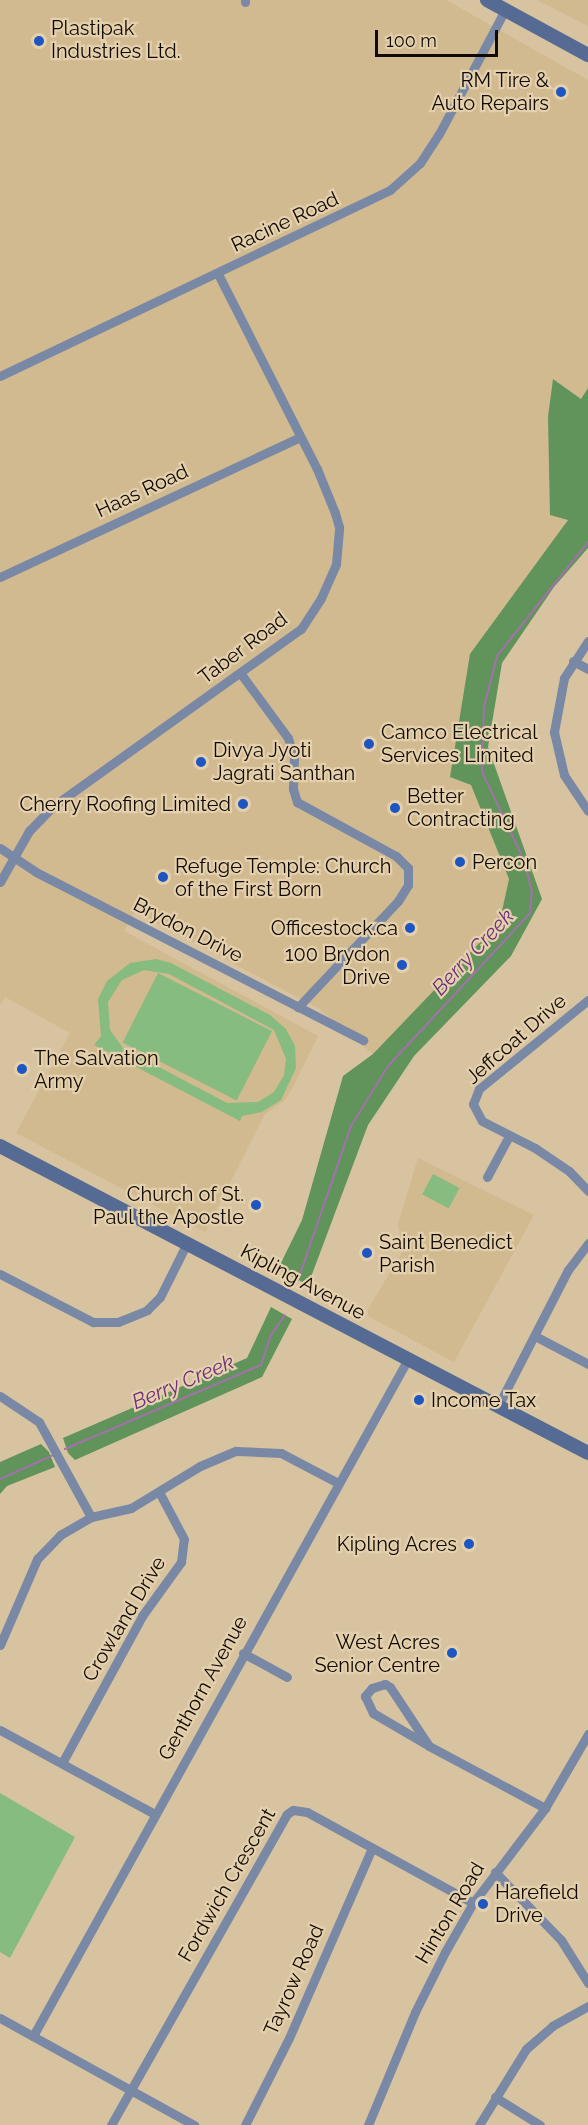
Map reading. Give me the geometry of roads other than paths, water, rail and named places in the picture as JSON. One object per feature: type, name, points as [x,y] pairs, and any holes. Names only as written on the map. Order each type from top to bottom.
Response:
[{"type":"main road","points":[[487,0],[588,55]]},
{"type":"main road","name":"Kipling Avenue","points":[[0,1146],[588,1453]]},
{"type":"street","name":"Racine Road","points":[[0,376],[390,190],[414,168],[439,134],[505,10]]},
{"type":"street","name":"Taber Road","points":[[0,882],[12,857],[29,831],[52,807],[241,674],[300,629],[321,598],[336,564],[339,527],[335,513],[300,437],[218,274]]},
{"type":"street","name":"Haas Road","points":[[0,577],[300,437]]},
{"type":"street","points":[[588,641],[573,661],[558,696],[554,732],[564,775],[588,811]]},
{"type":"street","points":[[573,661],[588,669]]},
{"type":"street","points":[[241,674],[288,738],[294,758],[293,789],[297,801],[396,856],[408,868],[408,885],[398,901],[298,1007]]},
{"type":"street","name":"Brydon Drive","points":[[0,848],[12,857],[363,1040]]},
{"type":"street","name":"Jeffcoat Drive","points":[[588,1000],[475,1096],[473,1107],[478,1118],[569,1171],[588,1191]]},
{"type":"street","points":[[487,1177],[509,1136]]},
{"type":"street","points":[[498,1406],[568,1270],[588,1243]]},
{"type":"street","points":[[0,1274],[93,1322],[118,1322],[147,1311],[160,1297],[187,1244]]},
{"type":"street","points":[[535,1336],[588,1364]]},
{"type":"street","name":"Genthorn Avenue","points":[[33,2036],[243,1653],[408,1359]]},
{"type":"street","points":[[0,1396],[39,1422],[91,1517]]},
{"type":"street","points":[[0,1645],[37,1559],[60,1535],[91,1517],[130,1508],[218,1456],[252,1449],[295,1458],[338,1483]]},
{"type":"street","name":"Crowland Drive","points":[[62,1763],[142,1616],[180,1562],[184,1539],[159,1492]]},
{"type":"street","points":[[243,1653],[287,1677]]},
{"type":"street","points":[[429,1746],[390,1687],[385,1684],[372,1688],[365,1696],[373,1713],[429,1746],[545,1808]]},
{"type":"street","points":[[0,1730],[154,1814]]},
{"type":"street","name":"Hinton Road","points":[[368,2125],[415,2012],[473,1903],[545,1808],[588,1734]]},
{"type":"street","name":"Fordwich Crescent","points":[[111,2125],[282,1818],[293,1810],[307,1812],[473,1903]]},
{"type":"street","name":"Tayrow Road","points":[[245,2125],[276,2066],[372,1848]]},
{"type":"street","points":[[495,1872],[561,1940],[588,1983]]},
{"type":"street","points":[[479,2125],[513,2066],[538,2037],[588,2006]]},
{"type":"street","points":[[0,2018],[194,2125]]},
{"type":"street","points":[[495,2097],[540,2125]]},
{"type":"waterway","name":"Berry Creek","points":[[298,1280],[351,1126],[388,1066],[530,913],[532,892],[524,860],[482,772],[484,707],[497,656],[588,542]]},
{"type":"waterway","name":"Berry Creek","points":[[65,1449],[261,1365],[271,1335],[285,1315]]},
{"type":"waterway","name":"Berry Creek","points":[[0,1479],[53,1455]]},
{"type":"place","name":"Plastipak Industries Ltd.","points":[[39,41]]},
{"type":"place","name":"RM Tire & Auto Repairs","points":[[561,92]]},
{"type":"place","name":"Camco Electrical Services Limited","points":[[369,744]]},
{"type":"place","name":"Divya Jyoti Jagrati Santhan","points":[[201,762]]},
{"type":"place","name":"Cherry Roofing Limited","points":[[243,804]]},
{"type":"place","name":"Better Contracting","points":[[395,808]]},
{"type":"place","name":"Percon","points":[[460,862]]},
{"type":"place","name":"Refuge Temple: Church of the First Born","points":[[163,877]]},
{"type":"place","name":"Officestock.ca","points":[[410,928]]},
{"type":"place","name":"100 Brydon Drive","points":[[402,965]]},
{"type":"place","name":"The Salvation Army","points":[[22,1069]]},
{"type":"place","name":"Church of St. Paul the Apostle","points":[[256,1205]]},
{"type":"place","name":"Saint Benedict Parish","points":[[367,1253]]},
{"type":"place","name":"Income Tax","points":[[419,1400]]},
{"type":"place","name":"Kipling Acres","points":[[469,1544]]},
{"type":"place","name":"West Acres Senior Centre","points":[[452,1653]]},
{"type":"place","name":"Harefield Drive","points":[[483,1904]]}]
